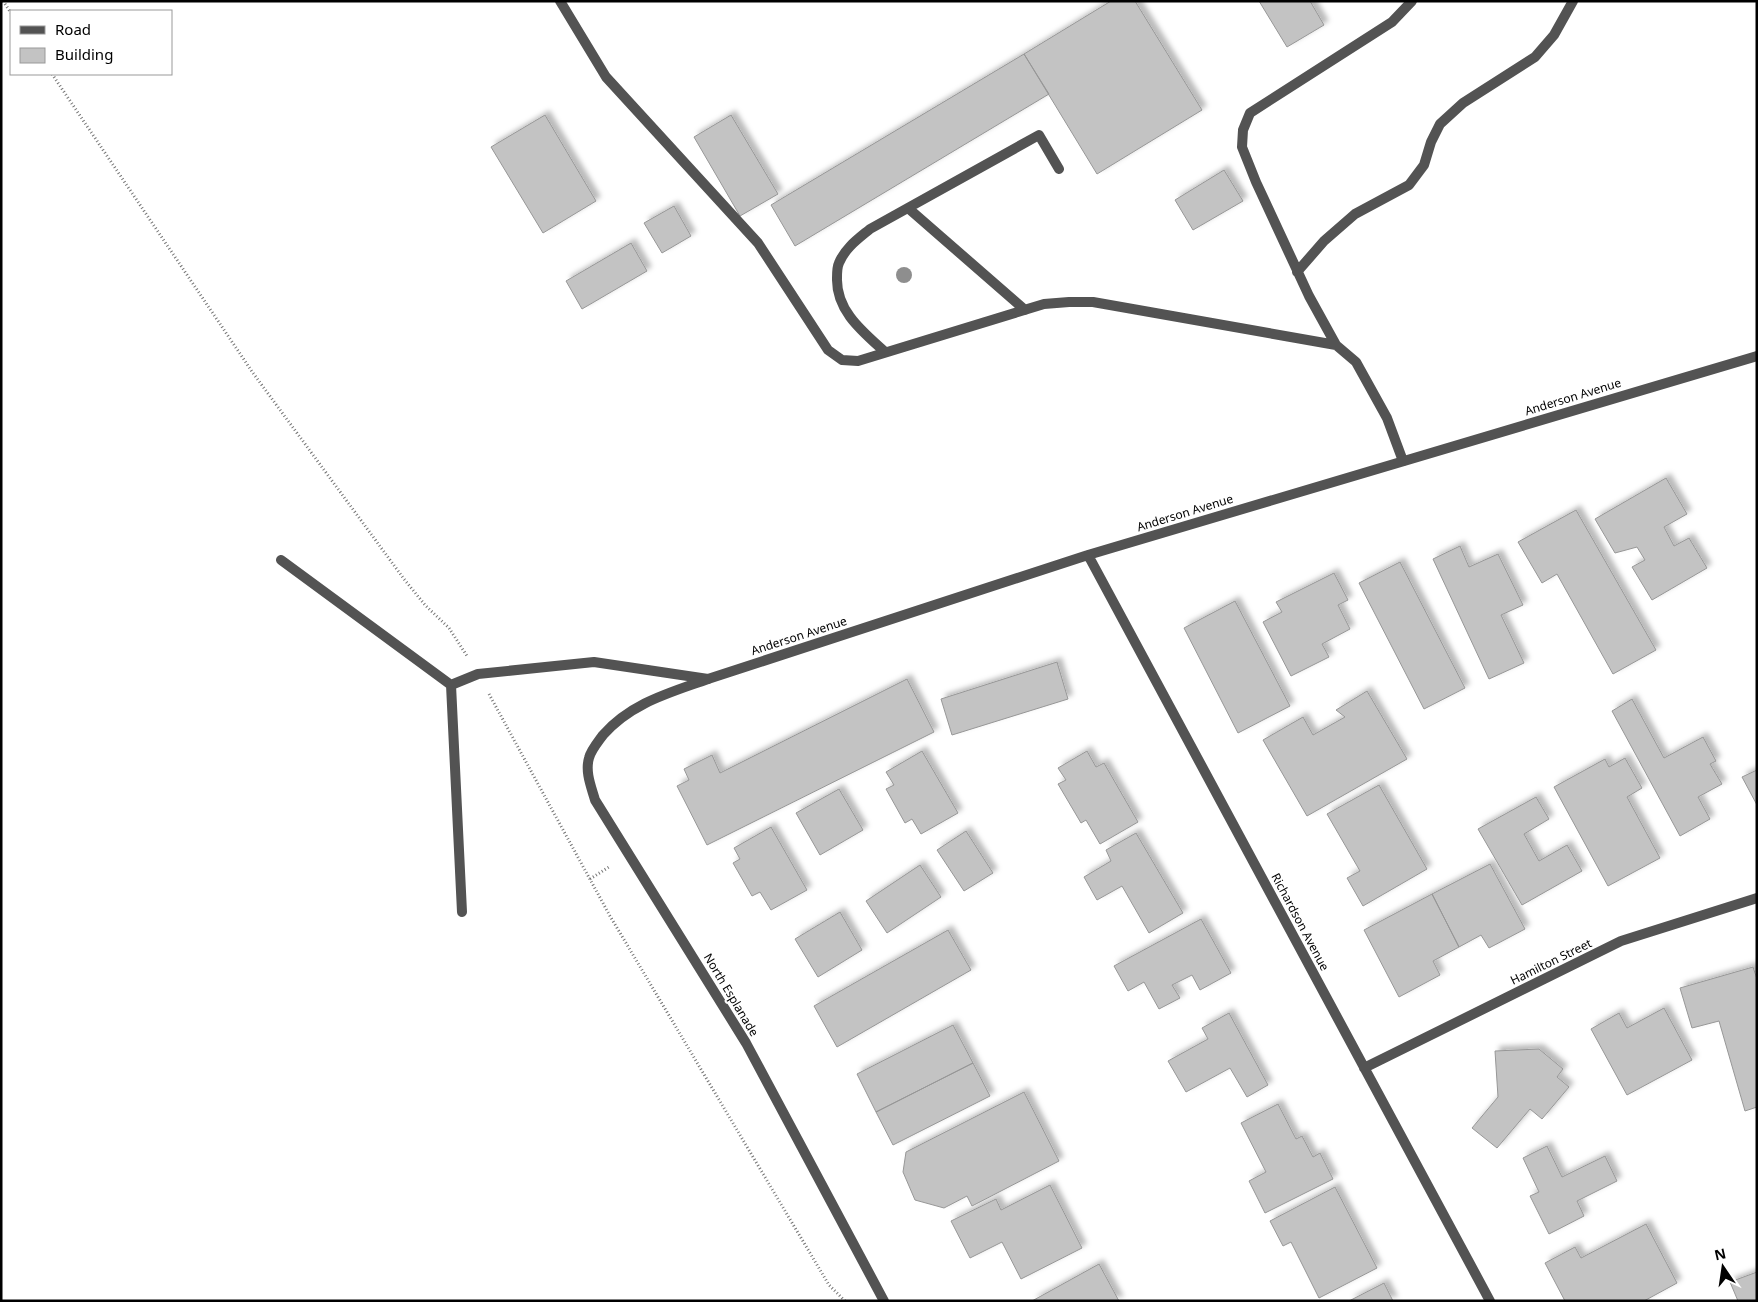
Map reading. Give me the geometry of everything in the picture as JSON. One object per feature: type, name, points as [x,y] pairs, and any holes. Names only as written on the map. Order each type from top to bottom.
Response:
[{"type":"street","points":[[560,1],[606,77],[758,244],[828,350],[842,360],[858,361],[1044,304],[1069,302],[1093,302],[1336,345]]},
{"type":"street","points":[[1403,461],[1387,418],[1356,362],[1336,345],[1309,296],[1256,182],[1242,147],[1243,130],[1250,113],[1392,22],[1412,1]]},
{"type":"street","points":[[1298,272],[1324,241],[1355,214],[1409,185],[1424,165],[1431,142],[1440,124],[1463,103],[1535,57],[1554,35],[1573,1]]},
{"type":"street","points":[[885,352],[860,330],[844,309],[837,287],[838,264],[850,246],[870,229],[1039,135],[1059,170]]},
{"type":"street","points":[[908,208],[1025,310]]},
{"type":"street","name":"Anderson Avenue","points":[[627,713],[656,698],[708,679],[1088,555],[1757,356]]},
{"type":"street","name":"Richardson Avenue","points":[[1088,555],[1490,1301]]},
{"type":"street","points":[[281,560],[451,685]]},
{"type":"street","points":[[451,685],[478,674],[594,662],[708,679]]},
{"type":"street","points":[[451,685],[462,912]]},
{"type":"street","name":"North Esplanade","points":[[627,713],[598,742],[589,758],[588,777],[595,800],[746,1043],[884,1301]]},
{"type":"street","name":"Hamilton Street","points":[[1364,1068],[1621,941],[1757,898]]},
{"type":"path","points":[[3,1],[10,12]]},
{"type":"path","points":[[590,879],[609,867]]},
{"type":"building","points":[[1111,1],[1135,1],[1202,110],[1097,174],[1024,54]]},
{"type":"building","points":[[1259,1],[1310,1],[1324,25],[1287,47]]},
{"type":"building","points":[[1024,54],[1049,94],[795,246],[771,205]]},
{"type":"building","points":[[545,115],[596,201],[543,233],[491,147]]},
{"type":"building","points":[[731,115],[778,194],[740,216],[694,137]]},
{"type":"building","points":[[1224,170],[1243,201],[1193,230],[1175,200]]},
{"type":"building","points":[[674,206],[691,236],[662,253],[644,223]]},
{"type":"building","points":[[631,243],[647,271],[582,309],[566,281]]},
{"type":"building","points":[[1666,478],[1687,514],[1664,527],[1674,546],[1689,538],[1707,568],[1652,600],[1632,567],[1645,560],[1637,547],[1615,553],[1595,519]]},
{"type":"building","points":[[1576,510],[1656,650],[1613,674],[1557,574],[1542,583],[1518,542]]},
{"type":"building","points":[[1460,546],[1469,567],[1498,554],[1523,605],[1501,615],[1524,663],[1489,679],[1433,559]]},
{"type":"building","points":[[1400,562],[1465,688],[1424,709],[1359,583]]},
{"type":"building","points":[[1334,573],[1348,600],[1338,605],[1350,629],[1322,644],[1329,657],[1291,676],[1263,622],[1282,612],[1276,602]]},
{"type":"building","points":[[1235,601],[1290,706],[1238,733],[1184,628]]},
{"type":"building","points":[[1057,662],[1068,699],[952,735],[941,699]]},
{"type":"building","points":[[907,679],[934,732],[707,845],[677,786],[689,780],[684,769],[712,755],[720,773]]},
{"type":"building","points":[[1367,691],[1407,759],[1307,816],[1263,740],[1303,717],[1313,735],[1345,717],[1336,710]]},
{"type":"building","points":[[1632,699],[1664,758],[1703,737],[1716,761],[1710,764],[1722,784],[1698,797],[1710,819],[1680,836],[1612,711]]},
{"type":"building","points":[[922,751],[958,813],[921,834],[912,819],[905,823],[886,789],[894,785],[886,772]]},
{"type":"building","points":[[1087,751],[1096,767],[1104,763],[1138,822],[1100,844],[1086,820],[1081,823],[1058,784],[1066,780],[1058,768]]},
{"type":"building","points":[[1625,758],[1642,788],[1627,797],[1660,858],[1608,886],[1554,787],[1605,759],[1609,767]]},
{"type":"building","points":[[1757,770],[1757,805],[1742,777]]},
{"type":"building","points":[[1379,785],[1427,869],[1363,906],[1347,878],[1360,871],[1327,814]]},
{"type":"building","points":[[839,789],[863,830],[820,855],[796,813]]},
{"type":"building","points":[[1536,797],[1549,819],[1524,834],[1539,861],[1567,845],[1582,871],[1522,905],[1478,829]]},
{"type":"building","points":[[771,827],[807,890],[771,910],[760,892],[752,896],[733,863],[740,859],[734,848]]},
{"type":"building","points":[[966,831],[993,873],[964,891],[937,850]]},
{"type":"building","points":[[1136,833],[1183,913],[1149,933],[1122,886],[1097,900],[1084,877],[1111,861],[1106,850]]},
{"type":"building","points":[[1490,864],[1525,929],[1489,948],[1481,935],[1459,947],[1432,894]]},
{"type":"building","points":[[920,865],[941,897],[887,933],[866,901]]},
{"type":"building","points":[[1432,894],[1459,947],[1433,961],[1440,975],[1399,997],[1364,930]]},
{"type":"building","points":[[840,912],[862,950],[818,977],[795,939]]},
{"type":"building","points":[[1201,919],[1231,973],[1200,990],[1192,975],[1172,985],[1180,998],[1159,1009],[1144,982],[1128,991],[1114,966]]},
{"type":"building","points":[[948,930],[971,970],[837,1047],[814,1006]]},
{"type":"building","points":[[1753,967],[1757,979],[1757,1107],[1745,1111],[1719,1021],[1692,1028],[1680,988]]},
{"type":"building","points":[[1664,1008],[1692,1060],[1627,1095],[1591,1029],[1619,1013],[1627,1028]]},
{"type":"building","points":[[1229,1013],[1268,1085],[1247,1097],[1230,1068],[1186,1092],[1168,1061],[1208,1039],[1202,1028]]},
{"type":"building","points":[[953,1025],[973,1063],[876,1112],[857,1074]]},
{"type":"building","points":[[1539,1049],[1563,1069],[1557,1077],[1569,1087],[1542,1119],[1530,1109],[1497,1148],[1472,1128],[1498,1097],[1495,1051]]},
{"type":"building","points":[[973,1063],[990,1096],[893,1145],[876,1112]]},
{"type":"building","points":[[1024,1092],[1059,1161],[972,1206],[967,1196],[944,1208],[915,1200],[903,1172],[906,1152]]},
{"type":"building","points":[[1278,1104],[1296,1139],[1302,1136],[1313,1157],[1320,1153],[1333,1179],[1265,1213],[1249,1181],[1266,1172],[1241,1123]]},
{"type":"building","points":[[1547,1146],[1562,1177],[1605,1156],[1617,1181],[1577,1201],[1584,1216],[1549,1234],[1530,1196],[1539,1192],[1523,1158]]},
{"type":"building","points":[[1050,1185],[1082,1248],[1021,1279],[1002,1242],[970,1258],[951,1221],[996,1199],[1001,1210]]},
{"type":"building","points":[[1335,1187],[1377,1268],[1319,1298],[1291,1242],[1283,1246],[1270,1221]]},
{"type":"building","points":[[1646,1224],[1677,1283],[1644,1301],[1565,1301],[1545,1263],[1575,1247],[1581,1258]]},
{"type":"building","points":[[1099,1264],[1119,1301],[1032,1301]]},
{"type":"building","points":[[1757,1272],[1757,1301],[1738,1301],[1730,1282]]},
{"type":"building","points":[[1384,1283],[1393,1301],[1349,1301]]}]
